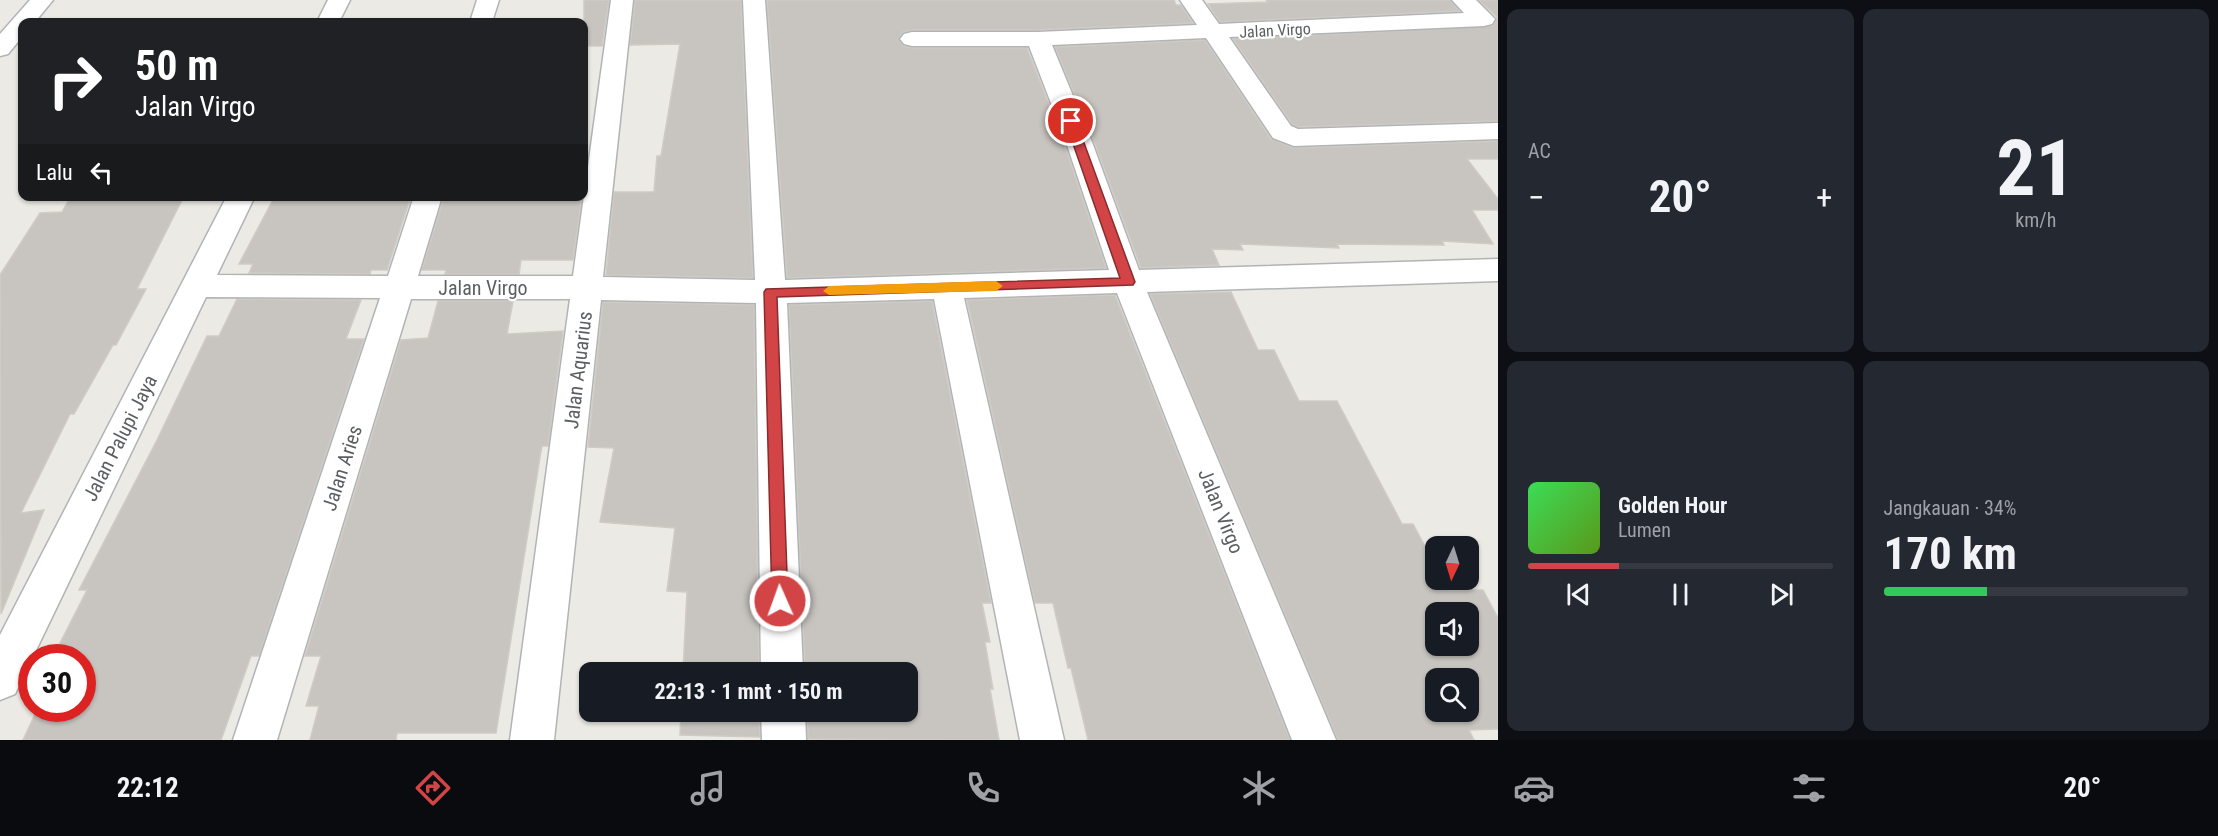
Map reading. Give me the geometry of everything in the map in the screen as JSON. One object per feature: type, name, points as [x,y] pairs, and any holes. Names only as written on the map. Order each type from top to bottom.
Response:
[{"type":"street","points":[[27,18],[42,0]]},
{"type":"street","points":[[330,18],[339,0]]},
{"type":"street","points":[[482,18],[488,0]]},
{"type":"street","name":"Jalan Aquarius","points":[[532,740],[622,0]]},
{"type":"street","points":[[754,0],[771,292],[782,662]]},
{"type":"street","points":[[1191,0],[1282,132],[1294,138],[1498,131]]},
{"type":"street","name":"Jalan Virgo","points":[[1463,0],[1491,26]]},
{"type":"street","name":"Jalan Virgo","points":[[912,39],[1038,39],[1491,26]]},
{"type":"street","points":[[0,49],[18,28]]},
{"type":"street","name":"Jalan Virgo","points":[[1038,39],[1079,142],[1128,282],[1314,740]]},
{"type":"street","name":"Jalan Palupi Jaya","points":[[0,679],[238,201]]},
{"type":"street","name":"Jalan Aries","points":[[255,740],[426,201]]},
{"type":"street","name":"Jalan Virgo","points":[[196,286],[399,289],[588,288],[771,292],[1498,270]]},
{"type":"street","points":[[947,288],[1042,740]]},
{"type":"street","points":[[783,722],[784,740]]},
{"type":"building","points":[[584,0],[609,0],[602,46],[588,46],[588,18],[584,18]]},
{"type":"building","points":[[635,0],[741,0],[753,278],[606,275],[614,192],[654,192],[657,156],[661,156],[680,44],[630,45]]},
{"type":"building","points":[[767,0],[1174,0],[1176,5],[1181,5],[1193,23],[1038,30],[912,30],[903,32],[898,39],[903,46],[912,48],[1027,48],[1064,143],[1106,268],[787,278]]},
{"type":"building","points":[[1266,0],[1450,0],[1459,11],[1220,22],[1208,4],[1268,2]]},
{"type":"building","points":[[1479,0],[1498,0],[1498,121],[1298,127],[1292,124],[1233,39],[1493,26],[1497,17]]},
{"type":"building","points":[[1205,40],[1271,139],[1293,148],[1498,141],[1498,159],[1467,159],[1498,199],[1498,210],[1472,210],[1493,244],[1442,241],[1444,245],[1337,244],[1339,248],[1240,244],[1243,250],[1212,249],[1219,265],[1141,268],[1094,141],[1055,47]]},
{"type":"building","points":[[68,201],[181,201],[137,289],[146,289],[116,345],[113,345],[74,414],[70,414],[21,513],[44,510],[1,614],[0,275],[40,213],[62,212]]},
{"type":"building","points":[[272,201],[409,201],[387,270],[371,270],[370,274],[249,273],[253,264],[239,264]]},
{"type":"building","points":[[443,201],[581,201],[573,260],[521,260],[519,274],[445,274],[446,270],[422,270]]},
{"type":"building","points":[[1231,292],[1258,350],[1274,350],[1299,401],[1337,401],[1402,524],[1413,524],[1425,546],[1425,590],[1483,590],[1498,618],[1498,729],[1469,730],[1474,740],[1338,740],[1150,294]]},
{"type":"building","points":[[1115,295],[1290,740],[1088,740],[1053,603],[1035,603],[967,300]]},
{"type":"building","points":[[237,299],[361,300],[346,339],[364,339],[259,656],[251,656],[221,740],[23,740],[31,722],[96,722],[96,644],[60,644],[87,590],[79,590],[157,440],[207,336],[219,336]]},
{"type":"building","points":[[438,301],[513,301],[507,334],[563,331],[548,446],[542,446],[541,451],[496,733],[397,733],[396,740],[310,740],[319,706],[306,706],[321,656],[305,656],[401,340],[428,338]]},
{"type":"building","points":[[932,301],[991,603],[982,603],[990,642],[985,642],[999,740],[808,739],[807,722],[918,722],[918,662],[805,662],[789,305]]},
{"type":"building","points":[[603,302],[754,305],[759,662],[684,662],[687,592],[667,591],[675,528],[600,522],[614,448],[588,447]]},
{"type":"building","points":[[681,722],[759,722],[760,737],[680,735]]},
{"type":"slow traffic","points":[[829,291],[996,286]]},
{"type":"route","points":[[780,601],[771,292],[1128,282],[1071,121]]}]
